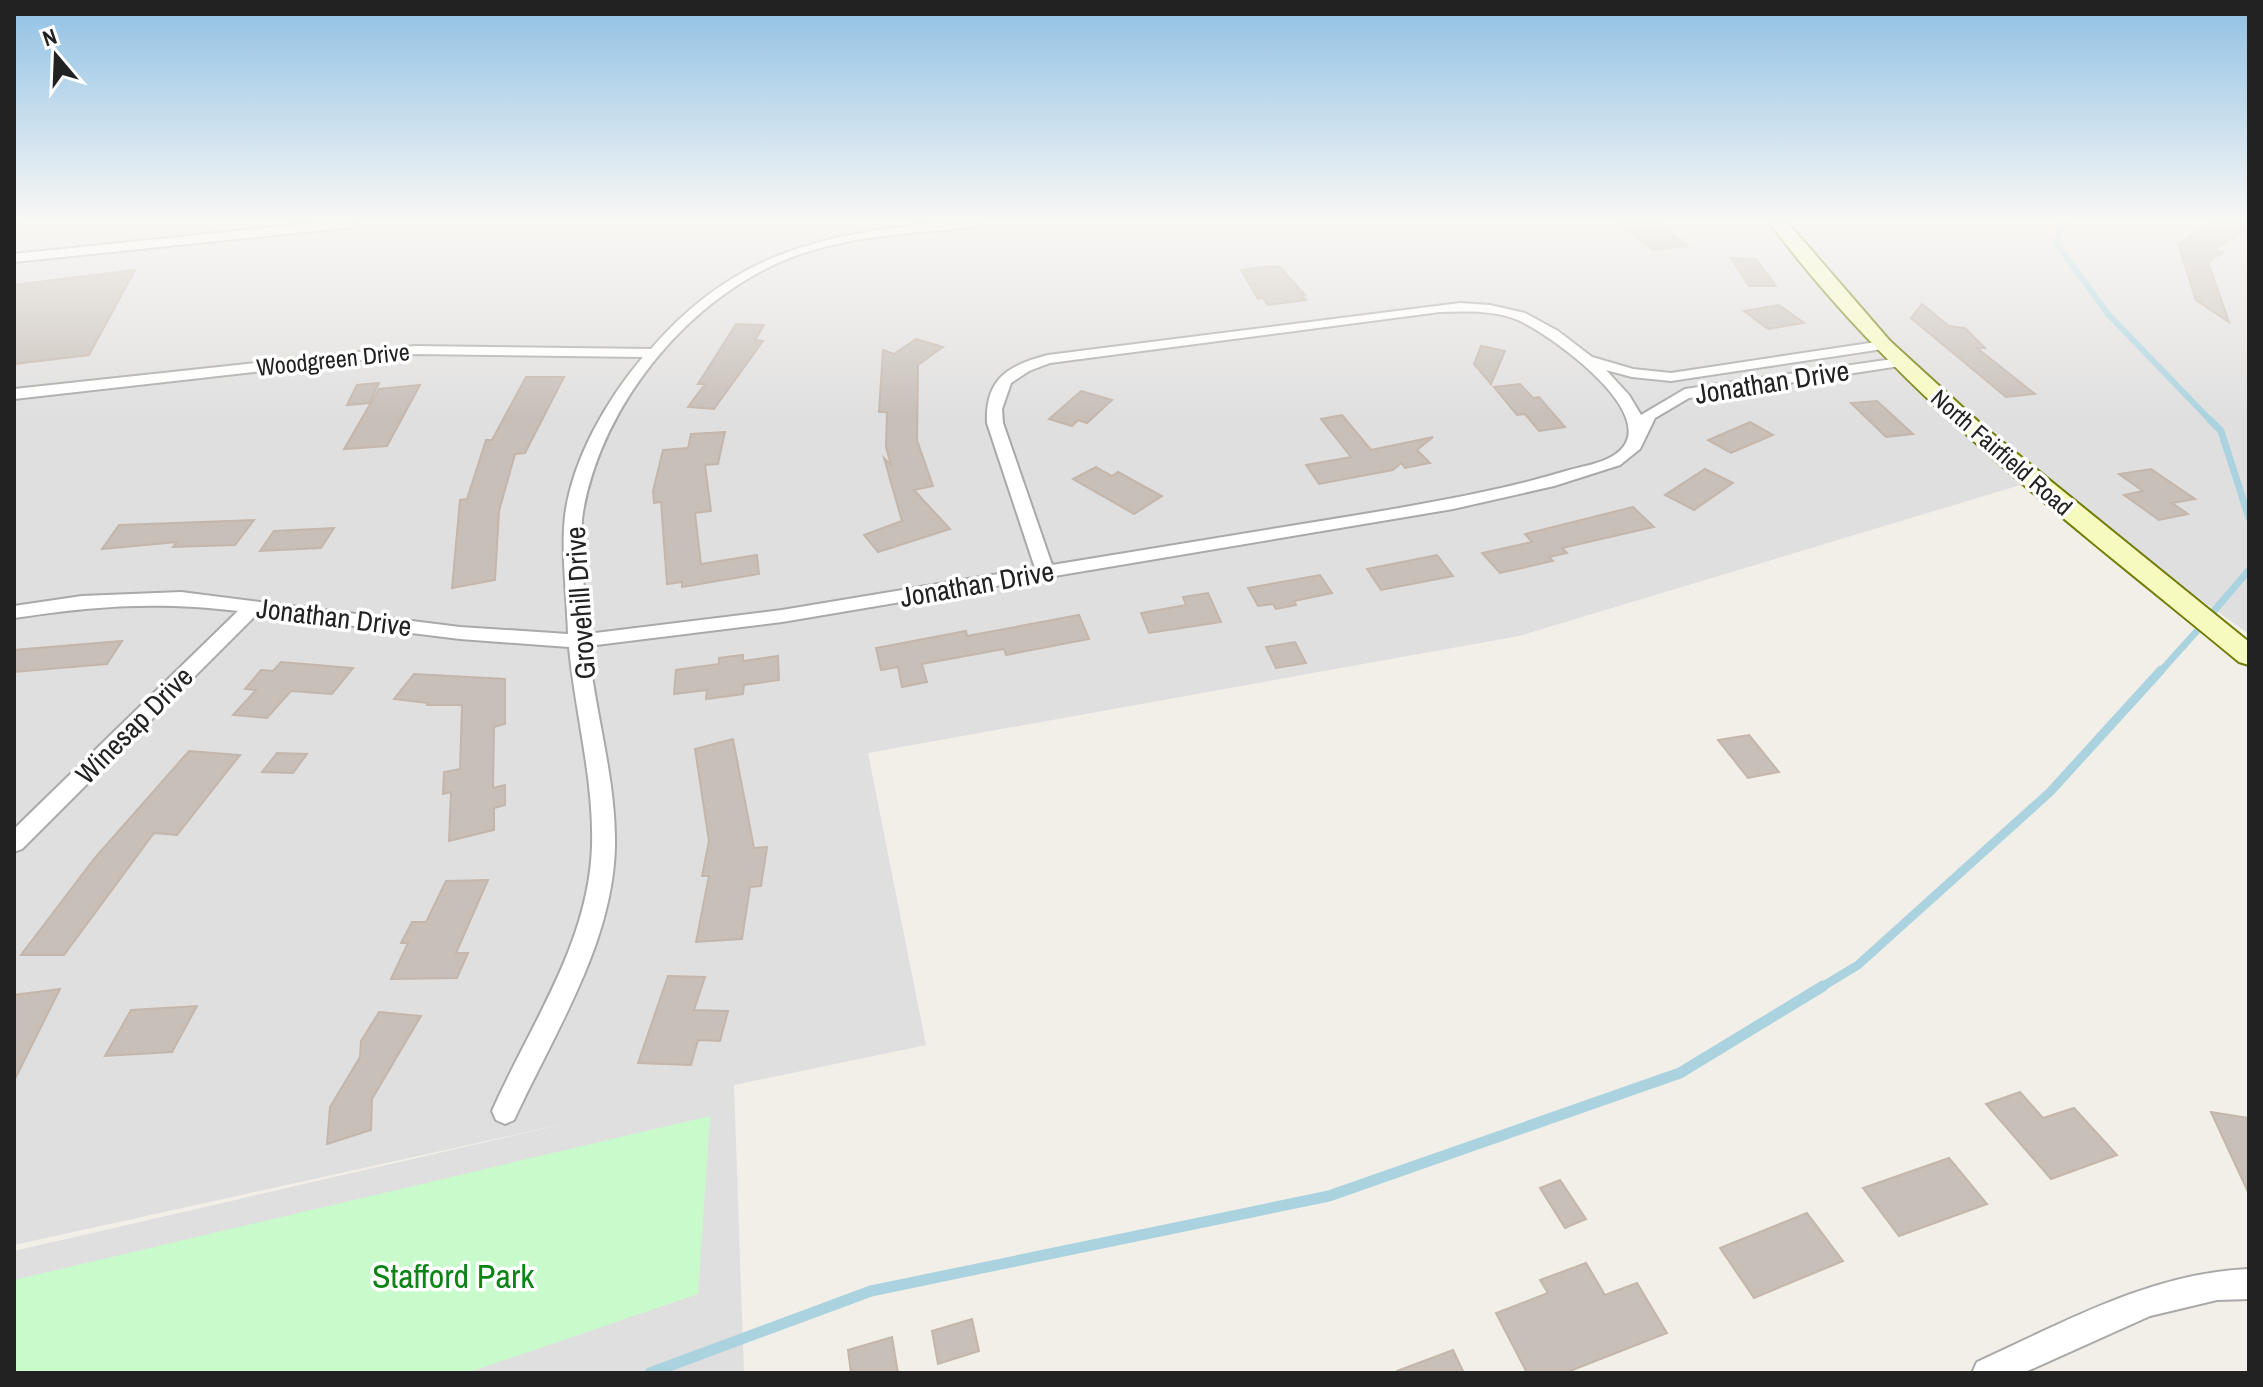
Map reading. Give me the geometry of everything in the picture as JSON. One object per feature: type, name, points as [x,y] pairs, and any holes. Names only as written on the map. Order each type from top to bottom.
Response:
[{"type":"main road","name":"North Fairfield Road","points":[[1834,288],[1891,354],[2034,481],[2249,656]]},
{"type":"street","name":"Grovehill Drive","points":[[505,1111],[590,929],[601,876],[602,791],[579,641],[574,512],[585,470],[605,423],[653,353],[699,308],[729,288]]},
{"type":"street","points":[[1045,572],[995,423],[993,408],[996,391],[1004,381],[1027,365],[1060,356],[1462,306],[1495,309],[1524,317],[1576,352],[1628,403],[1636,418],[1638,431]]},
{"type":"street","name":"Woodgreen Drive","points":[[14,394],[415,350],[653,353]]},
{"type":"street","name":"Jonathan Drive","points":[[1576,352],[1619,370],[1671,377],[1891,354]]},
{"type":"street","name":"Jonathan Drive","points":[[14,612],[82,602],[167,598],[460,633],[579,641],[782,616],[1381,518],[1548,482],[1621,458],[1634,446],[1638,431],[1655,410],[1685,394],[1891,354]]},
{"type":"street","name":"Winesap Drive","points":[[14,843],[253,607]]},
{"type":"street","points":[[1988,1373],[2168,1293],[2217,1284],[2249,1284]]},
{"type":"shaded area","points":[[14,288],[2249,288],[2249,634],[2034,481],[1519,636],[868,753],[926,1045],[734,1085],[744,1373],[14,1373],[14,1251],[573,1122],[14,1245]]},
{"type":"green space","name":"Stafford Park","points":[[710,1116],[698,1294],[467,1373],[14,1373],[14,1280]]},
{"type":"building","points":[[14,288],[125,288],[89,355],[14,364]]},
{"type":"building","points":[[1251,288],[1299,288],[1306,300],[1268,305],[1263,298],[1258,299]]},
{"type":"building","points":[[2192,288],[2217,288],[2229,322],[2196,300]]},
{"type":"building","points":[[1922,304],[1949,326],[1965,328],[1985,348],[1977,348],[2035,394],[2006,397],[1911,318]]},
{"type":"building","points":[[1779,305],[1804,323],[1768,329],[1744,311]]},
{"type":"building","points":[[736,324],[764,325],[755,340],[763,341],[714,409],[688,407],[705,384],[698,384]]},
{"type":"building","points":[[916,339],[943,347],[918,365],[917,440],[933,486],[914,490],[950,529],[878,552],[864,535],[902,521],[884,458],[891,465],[886,447],[887,412],[879,412],[883,350],[894,354]]},
{"type":"building","points":[[1481,346],[1505,351],[1491,384],[1474,364]]},
{"type":"building","points":[[526,377],[564,377],[525,453],[515,454],[499,511],[495,580],[452,588],[460,500],[467,499],[486,440],[492,440]]},
{"type":"building","points":[[379,383],[369,403],[347,405],[357,385]]},
{"type":"building","points":[[1520,384],[1533,398],[1539,397],[1565,427],[1539,431],[1525,414],[1517,415],[1494,387]]},
{"type":"building","points":[[420,385],[387,446],[344,449],[379,389]]},
{"type":"building","points":[[1081,391],[1112,400],[1087,423],[1078,420],[1072,426],[1049,419]]},
{"type":"building","points":[[1877,401],[1913,434],[1886,437],[1851,403]]},
{"type":"building","points":[[1342,415],[1371,450],[1433,437],[1417,450],[1430,463],[1405,468],[1401,463],[1393,470],[1319,484],[1306,465],[1351,457],[1321,419]]},
{"type":"building","points":[[1750,422],[1773,435],[1731,453],[1708,440]]},
{"type":"building","points":[[725,432],[718,464],[705,465],[711,511],[695,513],[701,564],[757,555],[759,574],[682,587],[682,582],[667,584],[661,502],[654,503],[653,491],[663,450],[688,448],[691,434]]},
{"type":"building","points":[[1096,467],[1112,476],[1118,472],[1162,496],[1134,514],[1073,479]]},
{"type":"building","points":[[1705,469],[1733,483],[1694,510],[1665,495]]},
{"type":"building","points":[[2151,469],[2195,499],[2172,503],[2188,514],[2159,520],[2124,495],[2143,491],[2119,474]]},
{"type":"building","points":[[1633,507],[1654,527],[1562,548],[1567,553],[1549,557],[1553,561],[1500,573],[1482,553],[1532,542],[1525,534]]},
{"type":"building","points":[[254,520],[235,545],[173,547],[177,542],[102,549],[119,525]]},
{"type":"building","points":[[334,528],[321,548],[260,551],[274,531]]},
{"type":"building","points":[[1437,555],[1453,576],[1381,590],[1367,569]]},
{"type":"building","points":[[1320,575],[1332,593],[1294,601],[1296,605],[1276,609],[1273,604],[1258,606],[1248,588]]},
{"type":"building","points":[[1208,593],[1221,622],[1149,633],[1141,613],[1186,605],[1183,597]]},
{"type":"building","points":[[1079,615],[1089,639],[1006,655],[1004,649],[922,664],[927,682],[902,687],[898,667],[881,670],[876,648],[966,631],[967,636]]},
{"type":"building","points":[[122,641],[107,664],[14,672],[14,650]]},
{"type":"building","points":[[1295,642],[1306,663],[1276,668],[1266,647]]},
{"type":"building","points":[[743,655],[743,661],[778,656],[779,680],[744,685],[743,694],[706,699],[707,690],[674,694],[676,670],[719,664],[719,658]]},
{"type":"building","points":[[281,662],[353,668],[332,694],[291,691],[267,718],[233,715],[256,690],[245,689],[261,670],[273,671]]},
{"type":"building","points":[[414,674],[505,679],[505,724],[494,727],[493,788],[505,785],[505,805],[494,808],[494,830],[449,841],[451,792],[443,794],[444,772],[460,769],[462,705],[427,705],[394,699]]},
{"type":"building","points":[[1749,735],[1779,772],[1748,778],[1718,740]]},
{"type":"building","points":[[733,739],[754,848],[767,847],[761,886],[750,887],[742,939],[696,942],[709,876],[702,876],[709,841],[695,749]]},
{"type":"building","points":[[189,751],[240,755],[177,835],[154,833],[64,955],[21,955],[94,859]]},
{"type":"building","points":[[277,753],[307,754],[293,773],[262,772]]},
{"type":"building","points":[[488,880],[456,953],[468,953],[457,978],[391,979],[408,943],[401,943],[412,922],[426,922],[446,881]]},
{"type":"building","points":[[668,976],[705,977],[694,1010],[728,1011],[720,1041],[698,1040],[691,1065],[638,1063]]},
{"type":"building","points":[[60,989],[14,1081],[14,995]]},
{"type":"building","points":[[197,1006],[172,1052],[105,1056],[131,1010]]},
{"type":"building","points":[[379,1012],[421,1016],[372,1099],[371,1130],[327,1144],[330,1107],[360,1057],[361,1041]]},
{"type":"building","points":[[2020,1092],[2043,1118],[2074,1108],[2117,1155],[2051,1179],[1986,1104]]},
{"type":"building","points":[[2211,1112],[2249,1118],[2249,1194]]},
{"type":"building","points":[[1949,1158],[1987,1204],[1899,1236],[1863,1188]]},
{"type":"building","points":[[1560,1180],[1586,1219],[1565,1228],[1540,1188]]},
{"type":"building","points":[[1807,1213],[1843,1261],[1754,1298],[1720,1248]]},
{"type":"building","points":[[1586,1263],[1605,1295],[1637,1283],[1667,1333],[1565,1373],[1527,1373],[1496,1313],[1548,1293],[1540,1280]]},
{"type":"building","points":[[972,1319],[979,1351],[938,1364],[932,1331]]},
{"type":"building","points":[[892,1337],[898,1373],[851,1373],[848,1350]]},
{"type":"building","points":[[1453,1350],[1464,1373],[1397,1373],[1397,1371]]},
{"type":"waterway","points":[[2089,288],[2108,314],[2212,422]]},
{"type":"waterway","points":[[2212,422],[2221,431],[2249,518]]},
{"type":"waterway","points":[[2213,612],[2249,570]]},
{"type":"waterway","points":[[2160,672],[2196,632]]},
{"type":"waterway","points":[[1820,988],[1858,965],[2050,792],[2161,670]]},
{"type":"waterway","points":[[650,1373],[871,1291],[1329,1196],[1680,1073],[1823,986]]}]
